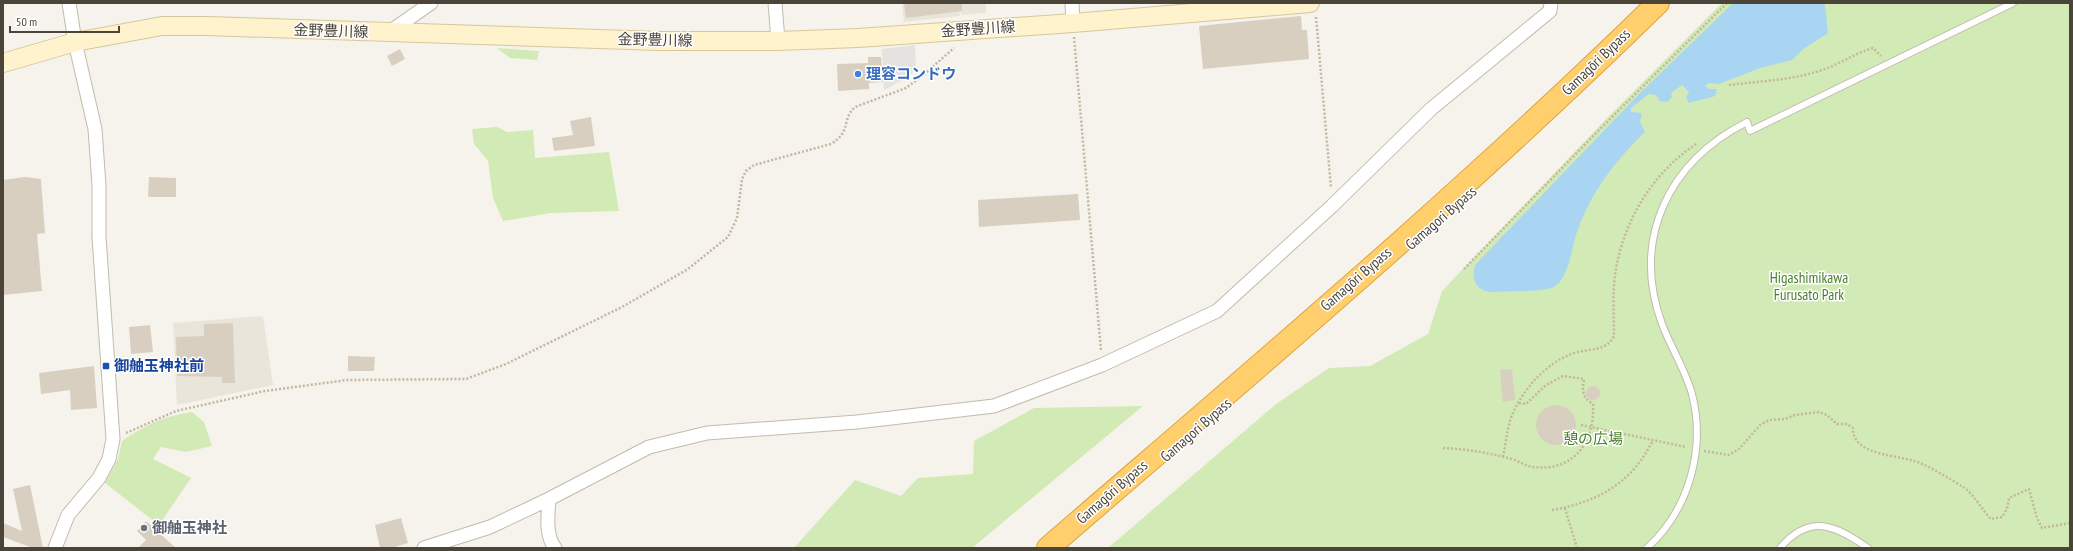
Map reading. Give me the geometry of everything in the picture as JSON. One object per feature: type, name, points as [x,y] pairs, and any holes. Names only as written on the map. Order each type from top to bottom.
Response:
[{"type":"highway","name":"Gamagori Bypass","points":[[1059,548],[1487,177],[1650,14],[1668,3]]},
{"type":"highway","name":"Gamagōri Bypass","points":[[1048,548],[1460,188],[1650,14]]},
{"type":"main road","name":"金野豊川線","points":[[3,63],[75,42],[162,26],[659,41],[778,40],[858,38],[1312,7]]},
{"type":"street","points":[[55,548],[68,515],[99,478],[109,459],[113,439],[99,237],[99,184],[95,129],[75,42],[69,3]]},
{"type":"street","points":[[388,33],[431,3]]},
{"type":"street","points":[[775,3],[778,40]]},
{"type":"street","points":[[1072,3],[1073,23]]},
{"type":"street","points":[[424,548],[490,527],[549,499],[629,456],[656,445],[707,433],[857,422],[994,406],[1102,365],[1217,311],[1332,206],[1431,108],[1550,11],[1551,3]]},
{"type":"street","points":[[549,499],[548,525],[552,544],[555,548]]},
{"type":"lane","points":[[1646,548],[1672,521],[1684,498],[1696,449],[1697,420],[1692,393],[1662,324],[1654,290],[1652,259],[1654,236],[1666,199],[1674,183],[1691,162],[1732,130],[1747,122],[1750,132],[2013,3]]},
{"type":"lane","points":[[1780,548],[1791,535],[1805,528],[1824,526],[1829,526],[1846,533],[1868,548]]},
{"type":"path","points":[[1464,269],[1601,128],[1727,3]]},
{"type":"path","points":[[1312,7],[1332,206]]},
{"type":"path","points":[[1073,23],[1102,365]]},
{"type":"path","points":[[113,439],[176,411],[265,391],[347,380],[466,379],[506,364],[622,307],[688,269],[728,237],[737,218],[742,179],[746,171],[754,165],[831,144],[840,138],[844,133],[849,112],[855,107],[906,88],[951,52],[967,30]]},
{"type":"path","points":[[1729,85],[1801,76],[1825,69],[1860,52],[1873,48],[1882,56]]},
{"type":"path","points":[[1503,457],[1510,423],[1519,403],[1536,378],[1546,369],[1575,353],[1605,347],[1611,342],[1614,336],[1616,269],[1626,231],[1635,210],[1648,189],[1666,168],[1682,153],[1702,140]]},
{"type":"path","points":[[1442,448],[1463,448],[1503,457],[1532,467],[1556,466],[1569,460],[1579,452],[1586,443],[1592,428],[1593,404],[1584,398],[1582,390],[1584,379],[1563,376],[1546,385],[1526,404],[1519,403]]},
{"type":"path","points":[[1581,425],[1720,454],[1729,454],[1739,449],[1762,424],[1770,420],[1785,419],[1795,415],[1819,412],[1827,415],[1836,424],[1848,424],[1853,428],[1853,434],[1860,445],[1882,455],[1915,461],[1964,487],[1991,519],[2002,517],[2007,509],[2009,498],[2029,489],[2037,518],[2042,528],[2070,523]]},
{"type":"path","points":[[1552,510],[1583,504],[1613,489],[1638,465],[1653,440]]},
{"type":"path","points":[[1565,508],[1577,548]]},
{"type":"shaded area","points":[[902,3],[958,3],[960,16],[904,22]]},
{"type":"shaded area","points":[[960,3],[986,3],[986,13],[961,15]]},
{"type":"shaded area","points":[[915,45],[916,69],[907,78],[884,90],[882,49]]},
{"type":"shaded area","points":[[263,316],[273,385],[177,405],[173,323]]},
{"type":"green space","name":"Higashimikawa Furusato Park","points":[[1722,3],[2070,3],[2070,548],[1108,548],[1276,404],[1329,368],[1370,366],[1428,334],[1442,291],[1607,118]]},
{"type":"green space","points":[[497,48],[539,51],[537,60],[510,58]]},
{"type":"green space","points":[[497,127],[507,132],[533,130],[535,158],[609,152],[619,211],[551,213],[503,221],[493,198],[488,161],[474,144],[472,129]]},
{"type":"green space","points":[[1143,406],[972,548],[794,548],[855,480],[901,496],[918,478],[973,474],[974,441],[1034,408]]},
{"type":"green space","points":[[192,412],[204,422],[212,446],[186,452],[161,447],[153,459],[191,478],[159,525],[105,483],[118,459],[122,441],[155,422],[172,416]]},
{"type":"water","points":[[1733,3],[1822,3],[1825,5],[1828,33],[1802,50],[1792,60],[1760,68],[1719,84],[1710,83],[1705,85],[1709,89],[1717,89],[1715,96],[1689,103],[1686,98],[1689,92],[1682,85],[1671,93],[1672,97],[1667,102],[1660,101],[1656,95],[1649,94],[1631,108],[1631,112],[1642,113],[1640,122],[1645,132],[1614,166],[1597,190],[1589,204],[1577,232],[1566,272],[1557,285],[1551,288],[1539,290],[1491,292],[1478,287],[1474,279],[1475,265],[1639,94]]},
{"type":"building","points":[[904,3],[962,3],[962,11],[906,18]]},
{"type":"building","points":[[1301,16],[1302,30],[1307,30],[1309,59],[1203,69],[1199,26]]},
{"type":"building","points":[[400,49],[405,59],[392,66],[387,56]]},
{"type":"building","points":[[868,57],[881,57],[883,82],[869,83],[869,89],[838,91],[837,64],[868,63]]},
{"type":"building","points":[[591,117],[595,146],[554,151],[552,138],[573,135],[570,121]]},
{"type":"building","points":[[25,177],[41,179],[45,233],[37,234],[42,291],[3,295],[3,180]]},
{"type":"building","points":[[149,177],[176,178],[176,197],[148,197]]},
{"type":"building","points":[[1078,194],[1080,220],[979,227],[978,200]]},
{"type":"building","points":[[233,323],[235,383],[222,383],[222,377],[177,376],[176,337],[204,336],[204,324]]},
{"type":"building","points":[[150,325],[153,352],[131,354],[129,327]]},
{"type":"building","points":[[348,356],[375,357],[374,371],[348,371]]},
{"type":"building","points":[[94,366],[97,408],[71,410],[70,390],[41,394],[39,373]]},
{"type":"building","points":[[1512,369],[1515,400],[1503,402],[1500,370]]},
{"type":"building","points":[[1593,386],[1598,388],[1600,393],[1598,398],[1593,400],[1588,398],[1586,393],[1588,388]]},
{"type":"building","points":[[1556,405],[1564,407],[1570,411],[1574,417],[1576,425],[1574,433],[1570,439],[1564,443],[1556,445],[1548,443],[1542,439],[1538,433],[1536,425],[1538,417],[1542,411],[1548,407]]},
{"type":"building","points":[[30,485],[43,548],[33,548],[3,537],[3,523],[22,531],[13,489]]},
{"type":"building","points":[[401,518],[408,543],[392,548],[380,548],[375,525]]},
{"type":"building","points":[[146,521],[176,548],[138,548],[146,540],[137,531]]},
{"type":"place","name":"理容コンドウ","points":[[858,74]]},
{"type":"place","name":"御舳玉神社前","points":[[106,366]]},
{"type":"place","name":"御舳玉神社","points":[[144,528]]},
{"type":"park label","name":"憩の広場","points":[[1593,439]]}]
